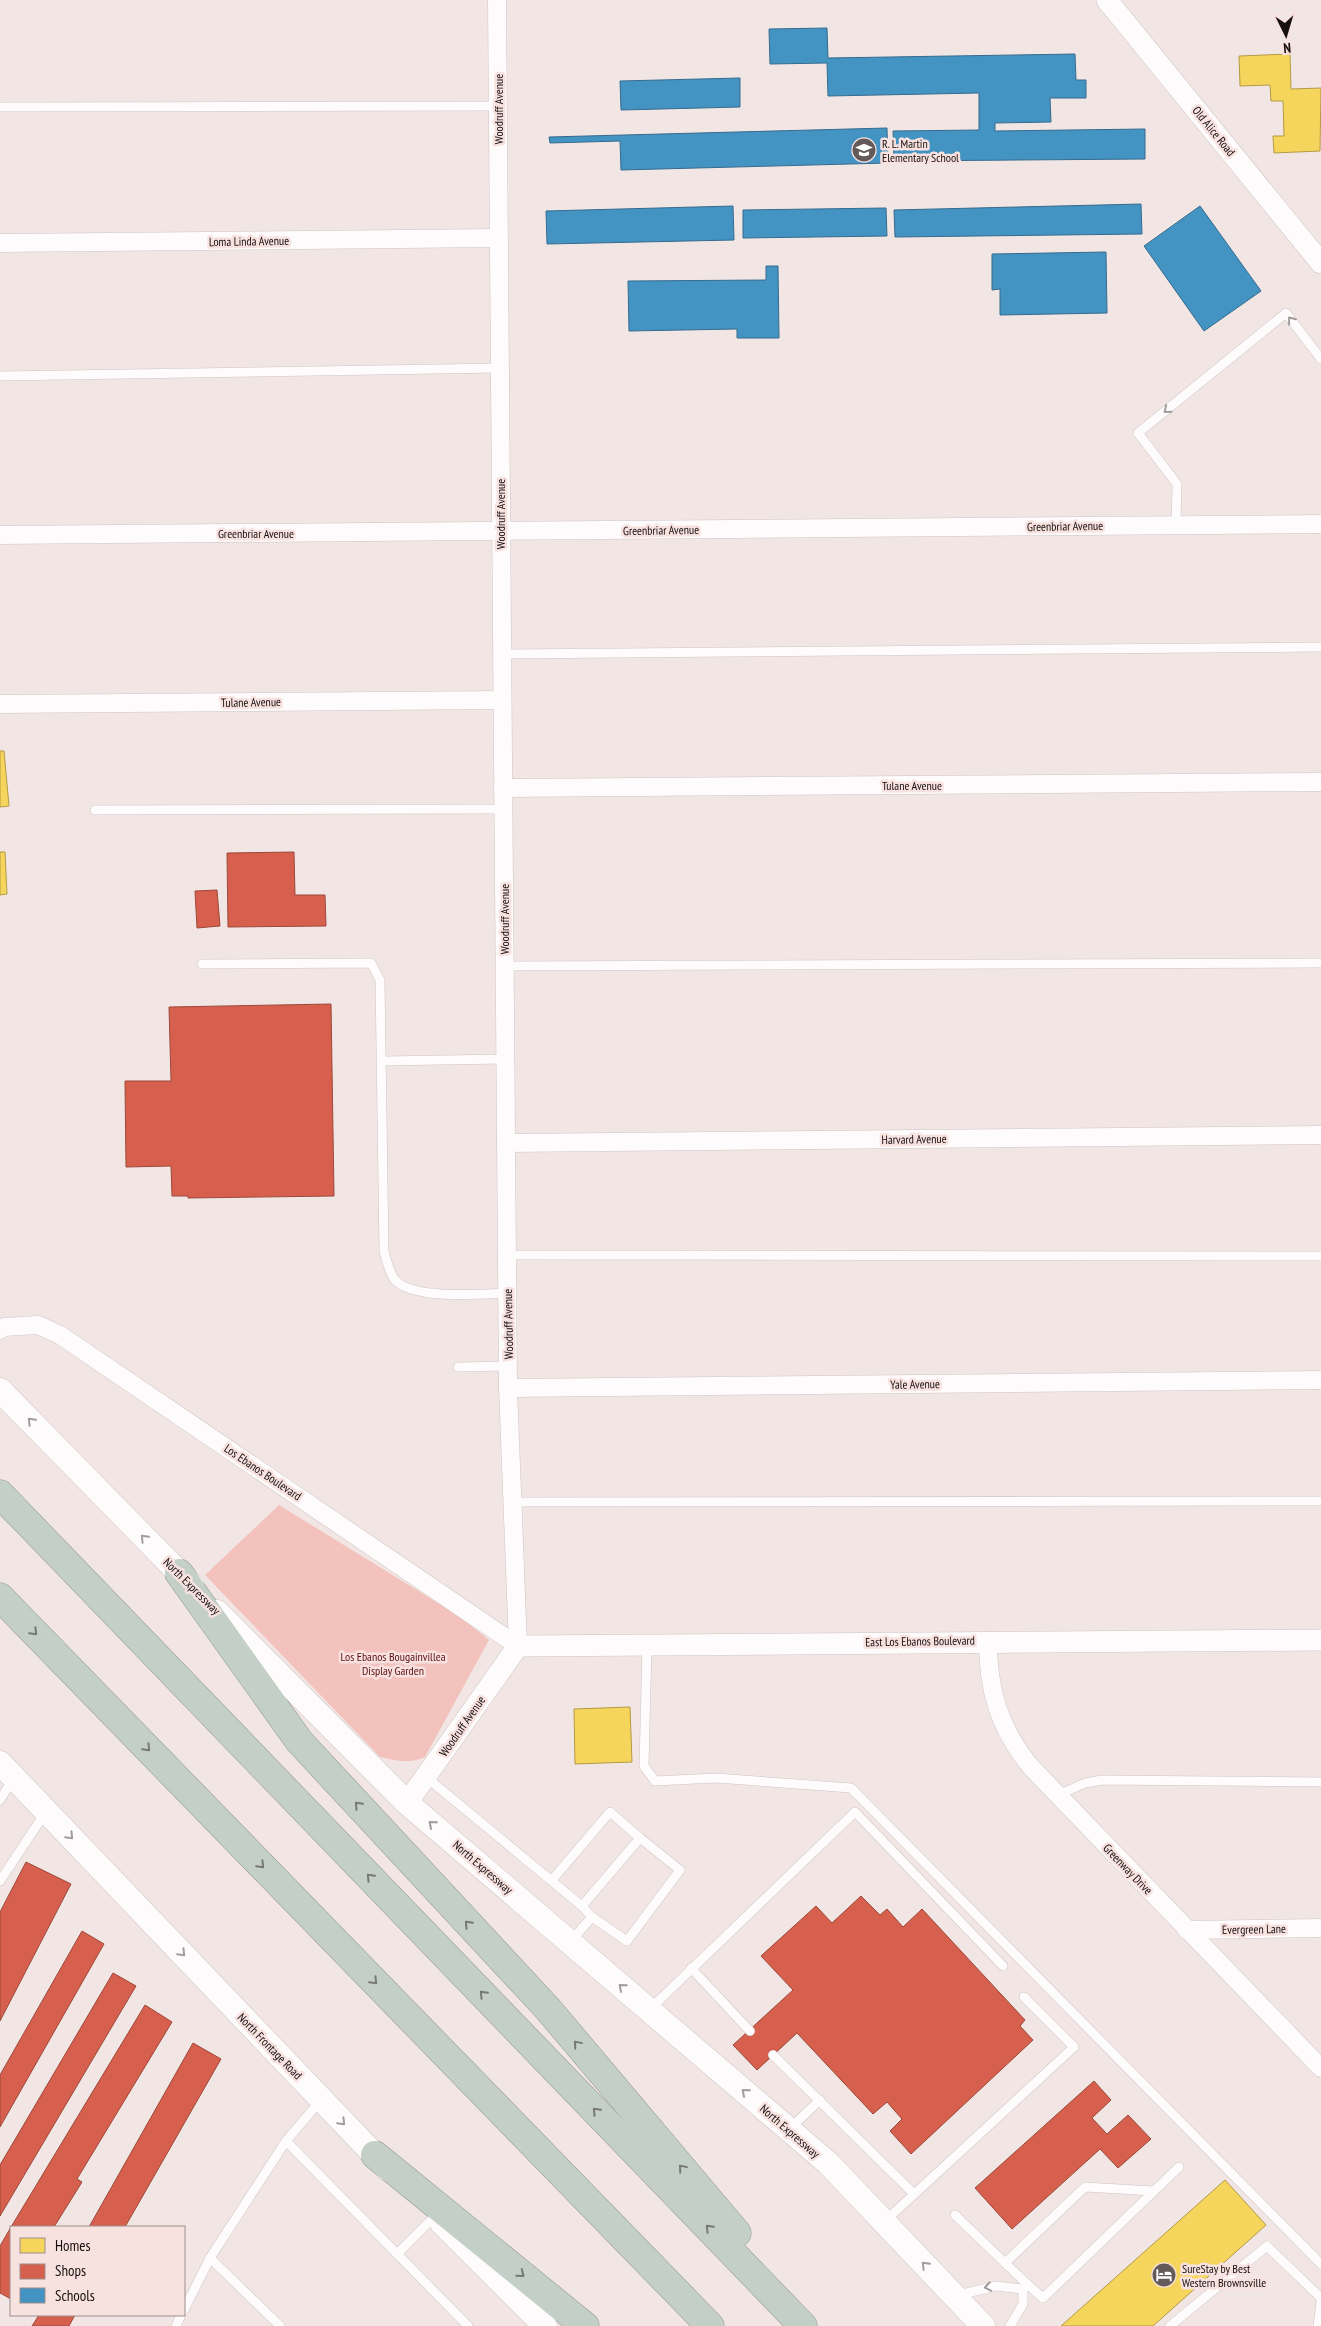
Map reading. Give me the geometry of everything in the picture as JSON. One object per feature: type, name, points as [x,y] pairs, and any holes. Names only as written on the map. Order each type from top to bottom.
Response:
[{"type":"highway","points":[[0,1494],[804,2326]]},
{"type":"highway","points":[[178,1573],[298,1741],[548,2009],[815,2326]]},
{"type":"highway","points":[[0,1597],[710,2326]]},
{"type":"highway","points":[[375,2155],[585,2326]]},
{"type":"main road","name":"North Expressway","points":[[0,1390],[178,1573],[408,1803],[828,2163],[983,2326]]},
{"type":"main road","name":"North Frontage Road","points":[[7,1770],[434,2216],[545,2326]]},
{"type":"street","name":"Woodruff Avenue","points":[[408,1803],[518,1646],[508,1388],[497,0]]},
{"type":"street","name":"Old Alice Road","points":[[1108,0],[1321,263]]},
{"type":"street","name":"Loma Linda Avenue","points":[[0,243],[498,238]]},
{"type":"street","name":"Greenbriar Avenue","points":[[0,534],[1321,524]]},
{"type":"street","name":"Tulane Avenue","points":[[0,704],[502,700]]},
{"type":"street","name":"Tulane Avenue","points":[[503,788],[1321,782]]},
{"type":"street","name":"Harvard Avenue","points":[[506,1143],[1321,1135]]},
{"type":"street","name":"Los Ebanos Boulevard","points":[[0,1330],[4,1327],[38,1325],[60,1335],[518,1646]]},
{"type":"street","name":"Yale Avenue","points":[[508,1388],[1321,1380]]},
{"type":"street","name":"East Los Ebanos Boulevard","points":[[518,1646],[1321,1640]]},
{"type":"street","name":"Greenway Drive","points":[[988,1641],[992,1687],[1003,1726],[1015,1747],[1030,1766],[1321,2068]]},
{"type":"street","name":"Evergreen Lane","points":[[1187,1930],[1321,1928]]},
{"type":"lane","points":[[0,107],[498,106]]},
{"type":"lane","points":[[1176,525],[1177,484],[1138,433],[1286,313],[1321,358]]},
{"type":"lane","points":[[0,376],[499,368]]},
{"type":"lane","points":[[501,654],[1321,647]]},
{"type":"lane","points":[[95,810],[503,809]]},
{"type":"lane","points":[[202,964],[371,963],[380,980],[384,1252],[393,1278],[402,1287],[441,1295],[507,1293]]},
{"type":"lane","points":[[504,966],[1321,963]]},
{"type":"lane","points":[[382,1061],[505,1059]]},
{"type":"lane","points":[[507,1255],[1321,1256]]},
{"type":"lane","points":[[458,1367],[508,1366]]},
{"type":"lane","points":[[513,1502],[1321,1501]]},
{"type":"lane","points":[[647,1644],[644,1766],[655,1780],[716,1778],[851,1788],[1321,2264]]},
{"type":"lane","points":[[0,1800],[7,1770]]},
{"type":"lane","points":[[426,1777],[552,1880],[592,1916],[627,1941],[680,1870],[610,1812],[552,1880]]},
{"type":"lane","points":[[1058,1795],[1085,1783],[1102,1780],[1321,1782]]},
{"type":"lane","points":[[0,1881],[46,1810]]},
{"type":"lane","points":[[649,2010],[855,1812],[1003,1966]]},
{"type":"lane","points":[[582,1906],[640,1838]]},
{"type":"lane","points":[[570,1942],[592,1916]]},
{"type":"lane","points":[[691,1968],[750,2030]]},
{"type":"lane","points":[[884,2222],[1074,2046],[1024,1997]]},
{"type":"lane","points":[[774,2055],[914,2194]]},
{"type":"lane","points":[[185,2308],[210,2258],[286,2142],[321,2099]]},
{"type":"lane","points":[[788,2129],[820,2100]]},
{"type":"lane","points":[[286,2142],[468,2326]]},
{"type":"lane","points":[[955,2216],[1005,2263],[1025,2287],[1043,2298],[1179,2167]]},
{"type":"lane","points":[[1005,2263],[1085,2187],[1154,2191]]},
{"type":"lane","points":[[397,2254],[434,2216]]},
{"type":"lane","points":[[1170,2326],[1267,2246],[1321,2300],[1318,2326]]},
{"type":"lane","points":[[210,2258],[280,2326]]},
{"type":"lane","points":[[954,2295],[996,2286],[1025,2287]]},
{"type":"lane","points":[[1010,2326],[1023,2304],[1025,2287]]},
{"type":"green space","name":"Los Ebanos Bougainvillea Display Garden","points":[[279,1505],[459,1616],[489,1640],[425,1757],[408,1761],[397,1761],[380,1757],[205,1575]]},
{"type":"building: Homes","points":[[1290,54],[1291,89],[1321,88],[1320,151],[1274,153],[1273,136],[1284,136],[1283,101],[1271,101],[1270,85],[1240,86],[1239,56]]},
{"type":"building: Homes","points":[[0,751],[4,751],[9,806],[0,807]]},
{"type":"building: Homes","points":[[0,852],[5,852],[7,894],[0,895]]},
{"type":"building: Homes","points":[[630,1707],[632,1762],[575,1764],[574,1709]]},
{"type":"building: Homes","name":"SureStay by Best Western Brownsville","points":[[1225,2180],[1266,2225],[1153,2326],[1061,2326]]},
{"type":"building: Shops","points":[[294,852],[295,895],[325,895],[326,926],[228,927],[227,853]]},
{"type":"building: Shops","points":[[217,890],[220,926],[197,928],[195,891]]},
{"type":"building: Shops","points":[[331,1004],[334,1196],[188,1198],[188,1196],[172,1196],[171,1166],[126,1167],[125,1081],[171,1081],[169,1007]]},
{"type":"building: Shops","points":[[26,1862],[71,1884],[0,2021],[0,1912]]},
{"type":"building: Shops","points":[[861,1896],[880,1915],[887,1909],[903,1927],[922,1909],[1025,2020],[1020,2026],[1033,2040],[911,2154],[890,2131],[902,2119],[887,2102],[873,2114],[797,2033],[757,2070],[733,2045],[793,1990],[761,1956],[816,1906],[832,1923]]},
{"type":"building: Shops","points":[[82,1931],[104,1944],[0,2127],[0,2075]]},
{"type":"building: Shops","points":[[113,1973],[136,1986],[0,2216],[0,2165]]},
{"type":"building: Shops","points":[[145,2005],[172,2022],[77,2179],[82,2182],[55,2226],[12,2226]]},
{"type":"building: Shops","points":[[193,2043],[221,2059],[126,2226],[90,2226]]},
{"type":"building: Shops","points":[[1094,2081],[1111,2100],[1092,2118],[1107,2134],[1128,2115],[1151,2139],[1118,2168],[1100,2149],[1012,2229],[975,2188]]},
{"type":"building: Shops","points":[[10,2229],[10,2298],[0,2293],[0,2246]]},
{"type":"building: Shops","points":[[38,2316],[74,2316],[69,2326],[32,2326]]},
{"type":"building: Schools","points":[[827,28],[828,58],[1075,54],[1076,80],[1086,80],[1086,98],[1050,98],[1051,122],[995,123],[995,131],[1145,129],[1145,159],[894,161],[893,131],[979,130],[979,93],[828,96],[827,63],[770,64],[769,29]]},
{"type":"building: Schools","points":[[740,78],[740,107],[621,110],[620,81]]},
{"type":"building: Schools","points":[[887,128],[888,163],[621,170],[620,141],[550,143],[549,137]]},
{"type":"building: Schools","points":[[1141,204],[1142,234],[895,237],[894,210]]},
{"type":"building: Schools","points":[[733,206],[734,240],[547,244],[546,211]]},
{"type":"building: Schools","points":[[1200,206],[1261,291],[1204,331],[1144,246]]},
{"type":"building: Schools","points":[[886,208],[887,236],[743,238],[743,210]]},
{"type":"building: Schools","points":[[1106,252],[1107,313],[1000,315],[1000,289],[992,290],[992,254]]},
{"type":"building: Schools","points":[[766,266],[778,266],[779,338],[737,338],[737,329],[629,331],[628,281],[766,280]]},
{"type":"place","name":"R. L. Martin Elementary School","points":[[864,150]]},
{"type":"place","name":"SureStay by Best Western Brownsville","points":[[1164,2275]]}]
